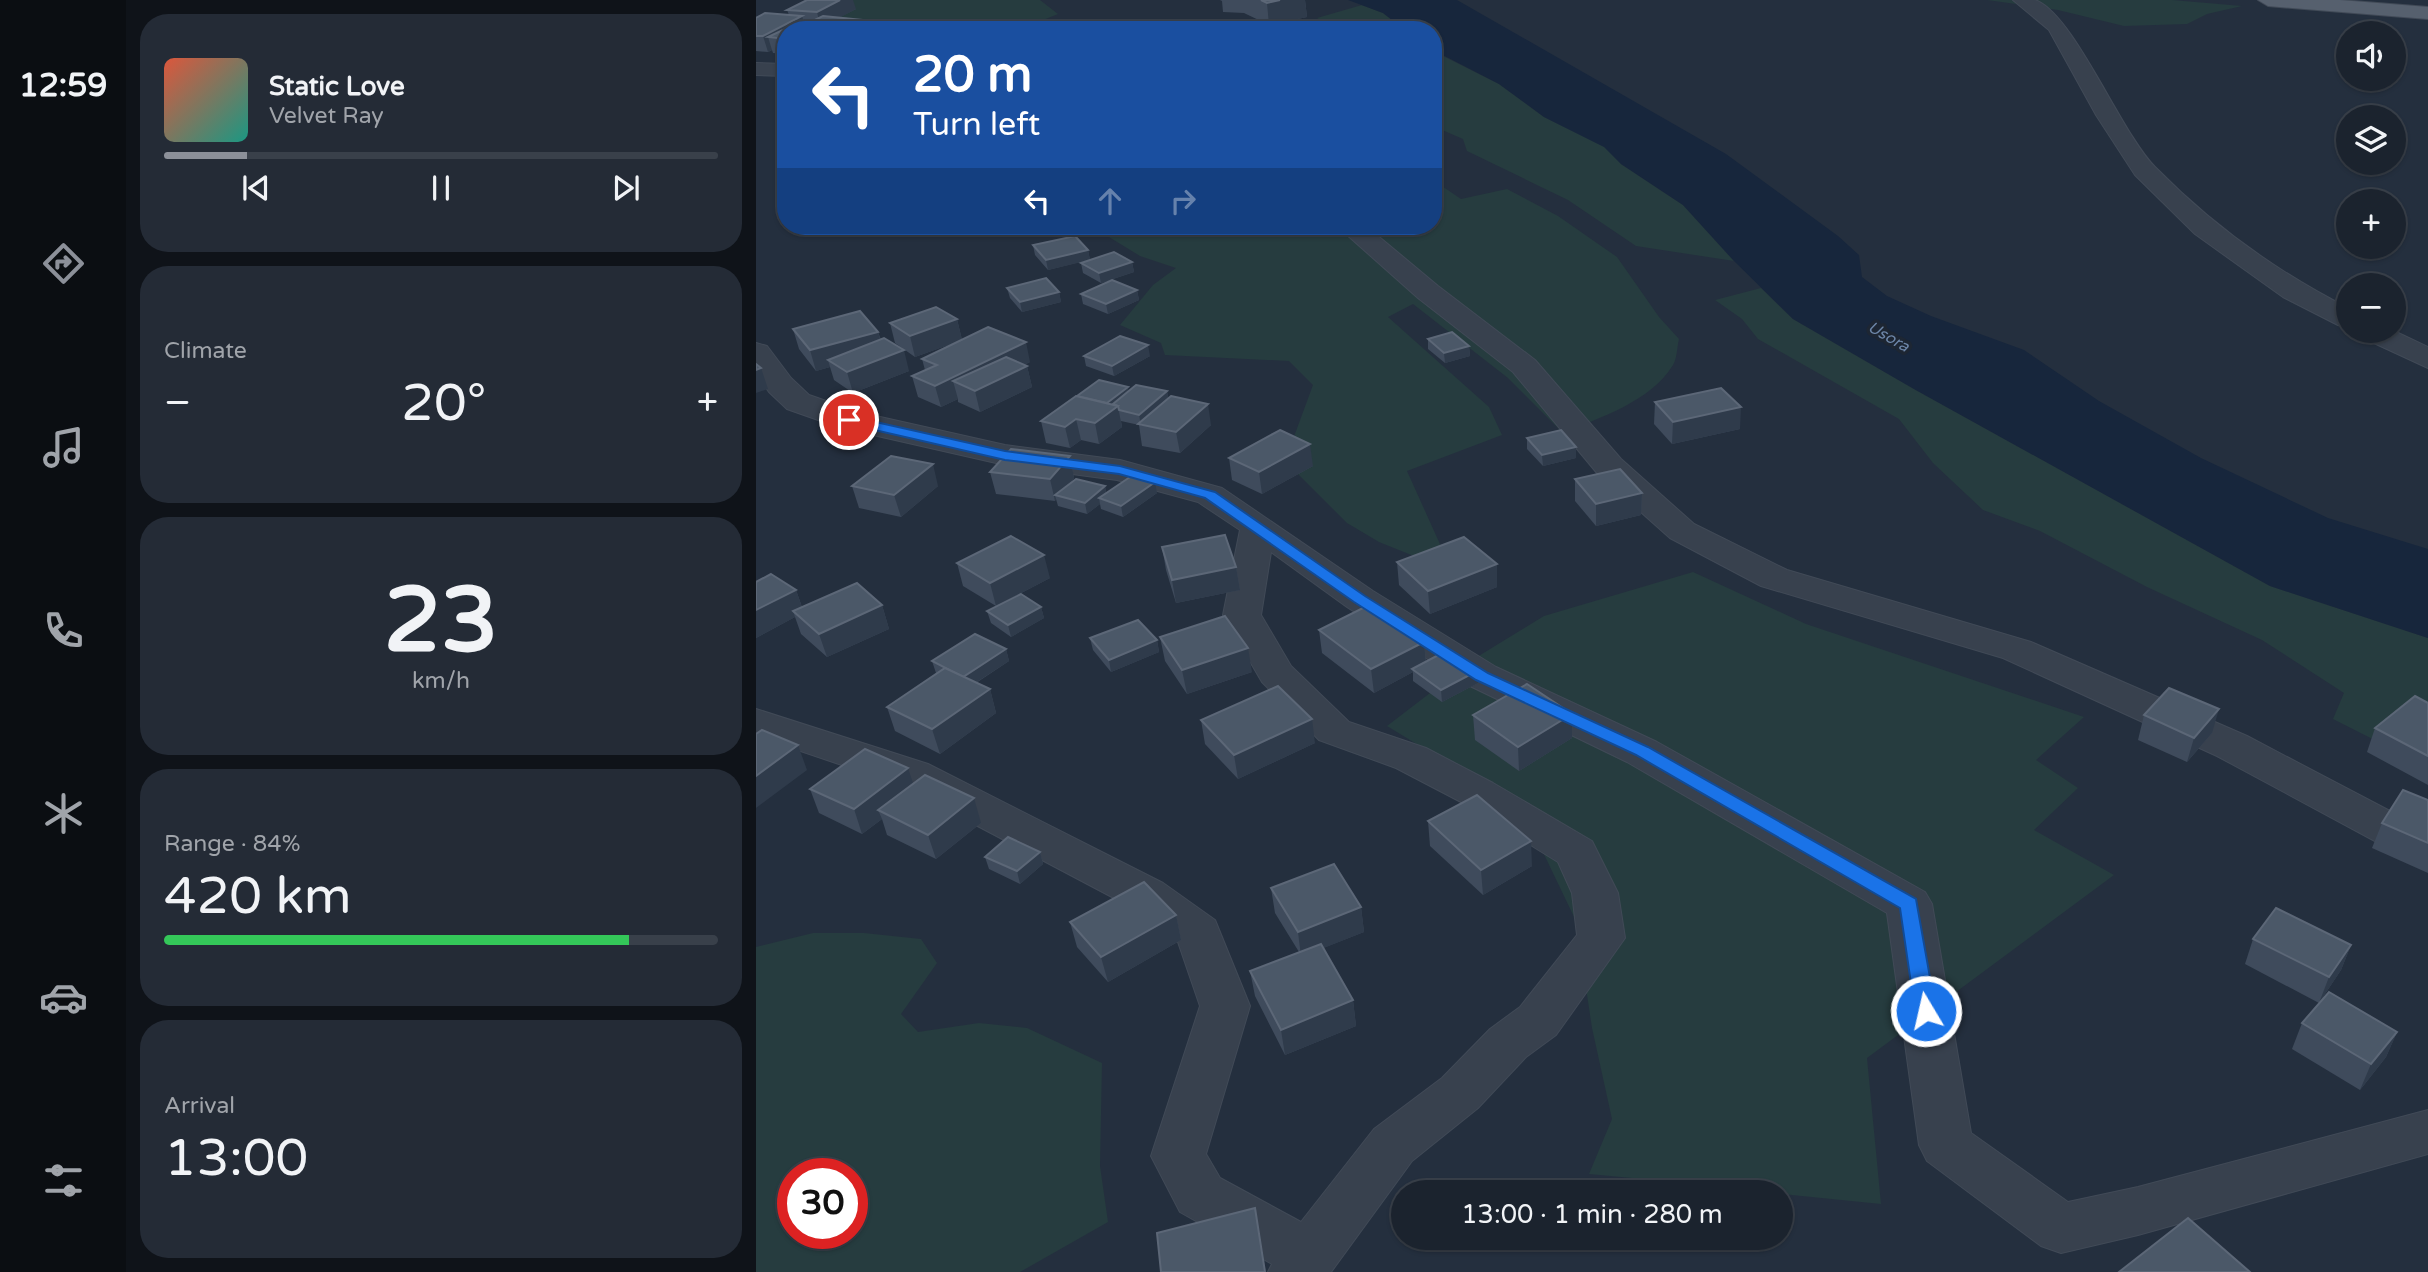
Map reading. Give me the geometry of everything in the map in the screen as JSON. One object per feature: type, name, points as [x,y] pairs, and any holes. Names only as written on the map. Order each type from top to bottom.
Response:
[{"type":"main road","points":[[2268,0],[2428,13]]},
{"type":"street","points":[[2023,0],[2057,27]]},
{"type":"street","points":[[2056,0],[2053,5],[2057,27],[2108,115],[2144,170],[2204,228],[2293,291],[2336,313]]},
{"type":"street","points":[[756,69],[777,69]]},
{"type":"street","points":[[1361,235],[1428,292],[1524,366],[1609,466],[1682,531],[1773,578],[2017,650],[2232,746],[2428,850]]},
{"type":"street","points":[[2395,343],[2428,359]]},
{"type":"street","points":[[756,352],[780,385],[798,402],[836,416],[1005,456],[1120,470],[1210,495],[1360,599],[1482,677],[1642,751],[1909,904],[1946,1145],[2061,1228],[2138,1211],[2428,1132]]},
{"type":"street","points":[[756,722],[913,774],[1147,895],[1198,932],[1225,1006],[1178,1156],[1200,1195],[1303,1264],[1393,1145],[1460,1093],[1507,1043],[1538,1021],[1601,938],[1595,893],[1576,852],[1478,793],[1411,758],[1334,731],[1276,673],[1242,615],[1258,526]]},
{"type":"green space","points":[[846,0],[1040,0],[1058,14],[1041,21],[818,21]]},
{"type":"green space","points":[[1987,0],[2172,0],[2242,6],[2207,14],[2187,24],[2124,26],[2058,10]]},
{"type":"green space","points":[[1362,5],[1383,13],[1393,21],[1322,21],[1317,18]]},
{"type":"green space","points":[[1442,56],[1499,84],[1544,117],[1605,147],[1621,164],[1683,205],[1734,261],[1636,246],[1568,200],[1467,151],[1463,139],[1442,130]]},
{"type":"green space","points":[[1442,186],[1461,199],[1507,189],[1558,216],[1617,257],[1659,317],[1679,339],[1673,365],[1651,389],[1624,407],[1563,433],[1508,378],[1413,304],[1388,317],[1489,407],[1502,435],[1407,471],[1444,553],[1434,564],[1379,542],[1347,523],[1285,461],[1313,385],[1289,361],[1165,355],[1161,343],[1120,325],[1153,285],[1176,268],[1140,256],[1106,235],[1442,235]]},
{"type":"green space","points":[[1761,288],[1793,319],[2270,586],[2428,638],[2428,767],[2333,719],[2344,693],[2262,640],[2147,587],[2040,531],[1983,510],[1933,463],[1899,419],[1758,339],[1742,319],[1715,300]]},
{"type":"green space","points":[[1693,572],[1806,624],[2084,717],[2036,760],[2078,788],[2034,830],[2114,875],[1867,1058],[1881,1204],[1793,1195],[1793,1180],[1653,1180],[1589,1174],[1612,1119],[1592,1028],[1576,921],[1540,846],[1502,796],[1387,726],[1477,657],[1544,616]]},
{"type":"green space","points":[[813,933],[864,933],[921,939],[937,963],[901,1014],[918,1032],[979,1023],[1027,1028],[1102,1063],[1100,1166],[1108,1222],[1020,1272],[756,1272],[756,947]]},
{"type":"water","name":"Usora","points":[[1348,0],[1457,0],[1726,154],[1838,236],[1859,255],[1862,277],[1887,296],[1931,316],[2024,350],[2099,401],[2201,458],[2328,518],[2428,549],[2428,638],[2270,586],[1793,319],[1734,261],[1683,205],[1621,164],[1604,147],[1544,117],[1499,84],[1442,55],[1442,21],[1393,21],[1383,13]]},
{"type":"building","points":[[807,0],[840,0],[817,12],[787,10]]},
{"type":"building","points":[[765,13],[802,16],[792,21],[777,21],[777,29],[763,36],[756,36],[756,18]]},
{"type":"building","points":[[823,16],[872,21],[812,21]]},
{"type":"building","points":[[1075,236],[1088,250],[1046,260],[1033,245]]},
{"type":"building","points":[[1114,252],[1132,262],[1099,273],[1081,263]]},
{"type":"building","points":[[1046,278],[1059,292],[1020,302],[1007,288]]},
{"type":"building","points":[[1112,280],[1137,290],[1106,304],[1081,294]]},
{"type":"building","points":[[936,307],[957,319],[910,336],[890,323]]},
{"type":"building","points":[[860,311],[878,332],[810,350],[793,329]]},
{"type":"building","points":[[988,327],[1026,342],[935,386],[912,376],[937,365],[922,359]]},
{"type":"building","points":[[1452,332],[1469,346],[1444,353],[1428,339]]},
{"type":"building","points":[[1120,336],[1148,345],[1112,366],[1084,356]]},
{"type":"building","points":[[884,338],[904,350],[847,372],[828,360]]},
{"type":"building","points":[[1006,357],[1027,366],[975,391],[953,381]]},
{"type":"building","points":[[1099,380],[1128,387],[1107,403],[1077,396]]},
{"type":"building","points":[[1136,385],[1167,391],[1139,415],[1119,410],[1118,406],[1113,404]]},
{"type":"building","points":[[1721,388],[1741,407],[1673,422],[1655,402]]},
{"type":"building","points":[[1076,396],[1118,406],[1095,423],[1076,419],[1065,427],[1041,421]]},
{"type":"building","points":[[1171,396],[1208,404],[1176,432],[1138,424]]},
{"type":"building","points":[[1280,430],[1310,444],[1259,472],[1229,458]]},
{"type":"building","points":[[1561,430],[1576,447],[1542,455],[1527,438]]},
{"type":"building","points":[[1011,449],[1070,456],[1050,479],[990,472]]},
{"type":"building","points":[[891,456],[933,464],[894,495],[852,486]]},
{"type":"building","points":[[1620,469],[1642,493],[1596,504],[1575,479]]},
{"type":"building","points":[[1133,475],[1155,482],[1121,506],[1099,498]]},
{"type":"building","points":[[1076,479],[1105,486],[1085,503],[1055,495]]},
{"type":"building","points":[[1225,535],[1236,567],[1172,580],[1162,547]]},
{"type":"building","points":[[1011,536],[1044,555],[990,583],[957,563]]},
{"type":"building","points":[[1464,537],[1497,564],[1428,591],[1397,562]]},
{"type":"building","points":[[771,574],[796,590],[756,610],[756,582]]},
{"type":"building","points":[[857,583],[882,605],[819,634],[793,611]]},
{"type":"building","points":[[1021,594],[1041,607],[1008,625],[987,611]]},
{"type":"building","points":[[1371,604],[1424,642],[1371,669],[1319,630]]},
{"type":"building","points":[[1225,616],[1248,648],[1182,670],[1160,637]]},
{"type":"building","points":[[1138,620],[1157,640],[1109,660],[1090,638]]},
{"type":"building","points":[[975,634],[1006,649],[963,677],[932,661]]},
{"type":"building","points":[[1448,650],[1477,671],[1441,690],[1412,669]]},
{"type":"building","points":[[945,668],[990,689],[932,729],[887,707]]},
{"type":"building","points":[[1527,684],[1572,714],[1518,747],[1473,715]]},
{"type":"building","points":[[1278,686],[1312,719],[1234,755],[1201,720]]},
{"type":"building","points":[[2169,688],[2219,709],[2194,738],[2144,715]]},
{"type":"building","points":[[2415,696],[2428,703],[2428,756],[2375,728]]},
{"type":"building","points":[[762,730],[798,745],[756,776],[756,734]]},
{"type":"building","points":[[865,749],[908,768],[854,809],[810,789]]},
{"type":"building","points":[[925,775],[974,798],[928,835],[878,810]]},
{"type":"building","points":[[2403,790],[2428,800],[2428,843],[2382,823]]},
{"type":"building","points":[[1477,795],[1531,841],[1481,870],[1428,821]]},
{"type":"building","points":[[1008,837],[1040,852],[1017,871],[985,857]]},
{"type":"building","points":[[1334,864],[1361,907],[1298,932],[1271,888]]},
{"type":"building","points":[[1144,882],[1176,915],[1101,957],[1070,922]]},
{"type":"building","points":[[2276,908],[2351,945],[2329,977],[2253,939]]},
{"type":"building","points":[[1321,944],[1353,1000],[1281,1030],[1250,971]]},
{"type":"building","points":[[2329,992],[2397,1032],[2371,1064],[2302,1023]]},
{"type":"building","points":[[1255,1208],[1265,1272],[1161,1272],[1157,1233]]},
{"type":"building","points":[[2188,1218],[2250,1272],[2119,1272]]},
{"type":"route","points":[[849,420],[1005,456],[1120,470],[1210,495],[1360,599],[1482,677],[1642,751],[1909,904],[1926,1011]]}]
